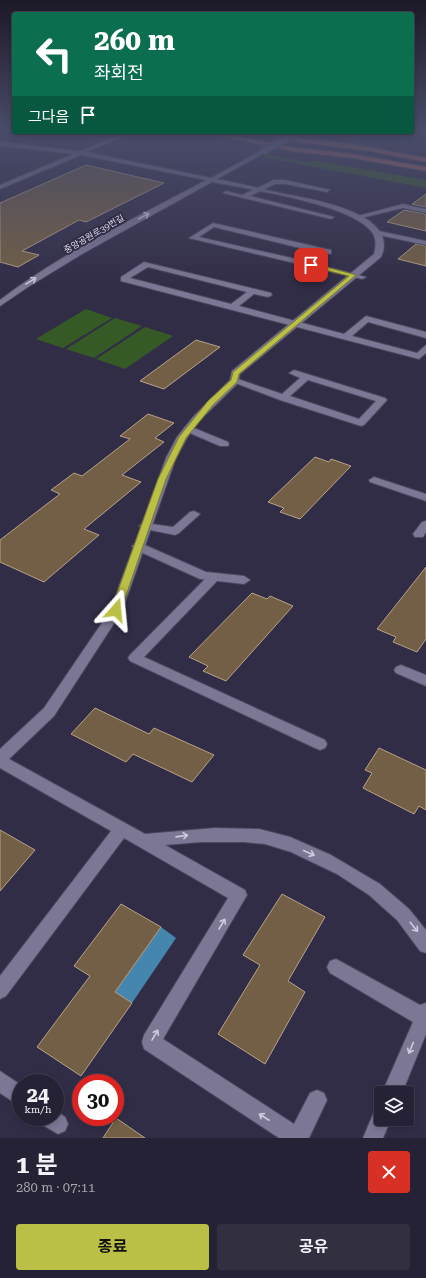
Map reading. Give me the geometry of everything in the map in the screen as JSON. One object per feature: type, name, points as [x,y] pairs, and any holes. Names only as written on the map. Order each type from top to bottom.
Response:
[{"type":"street","points":[[0,187],[12,182]]},
{"type":"street","name":"중앙공원로39번길","points":[[0,304],[25,285],[79,252],[207,182]]},
{"type":"street","points":[[226,182],[333,206],[357,217],[377,232],[426,243]]},
{"type":"street","points":[[244,197],[270,183],[278,182]]},
{"type":"street","points":[[280,182],[327,190]]},
{"type":"street","points":[[226,194],[332,217]]},
{"type":"street","points":[[294,208],[306,200]]},
{"type":"street","points":[[357,217],[403,206],[426,211]]},
{"type":"street","points":[[328,252],[213,225],[193,238],[358,276]]},
{"type":"street","points":[[317,1100],[297,1138],[150,1042],[239,895],[122,830],[0,759],[50,712],[89,654],[116,610],[171,458],[189,429],[211,403],[235,381],[235,373],[294,323],[358,276],[378,255],[381,242],[377,232]]},
{"type":"street","points":[[297,262],[314,249]]},
{"type":"street","points":[[268,295],[147,264],[124,279],[419,356],[426,348]]},
{"type":"street","points":[[233,307],[253,291]]},
{"type":"street","points":[[352,316],[426,335]]},
{"type":"street","points":[[346,337],[366,319]]},
{"type":"street","points":[[235,381],[361,423],[382,400],[294,373]]},
{"type":"street","points":[[283,398],[306,377]]},
{"type":"street","points":[[189,429],[224,444]]},
{"type":"street","points":[[374,480],[426,498]]},
{"type":"street","points":[[146,526],[175,531],[194,514]]},
{"type":"street","points":[[419,534],[426,524]]},
{"type":"street","points":[[138,546],[204,576],[244,580]]},
{"type":"street","points":[[213,578],[135,658],[320,744]]},
{"type":"street","points":[[401,670],[426,681]]},
{"type":"street","points":[[0,990],[122,830]]},
{"type":"street","points":[[144,842],[191,835],[229,834],[261,836],[292,845],[331,862],[366,882],[402,912],[418,931],[426,945]]},
{"type":"street","points":[[336,967],[425,1015],[395,1086]]},
{"type":"street","points":[[0,1081],[12,1090]]},
{"type":"street","points":[[373,1138],[378,1126]]},
{"type":"green space","points":[[395,182],[426,182],[426,188]]},
{"type":"green space","points":[[86,309],[112,318],[63,348],[36,339]]},
{"type":"green space","points":[[115,318],[142,326],[94,358],[66,349]]},
{"type":"green space","points":[[145,327],[173,336],[125,369],[96,359]]},
{"type":"water","points":[[161,927],[176,938],[132,1003],[115,992]]},
{"type":"building","points":[[47,182],[164,183],[86,222],[79,220],[22,251],[39,255],[18,267],[0,262],[0,203]]},
{"type":"building","points":[[426,194],[426,207],[412,204]]},
{"type":"building","points":[[404,210],[426,214],[426,231],[387,222]]},
{"type":"building","points":[[416,244],[426,246],[426,266],[398,259]]},
{"type":"building","points":[[196,340],[220,347],[164,389],[140,381]]},
{"type":"building","points":[[148,414],[174,423],[155,438],[164,442],[122,475],[141,482],[84,529],[99,535],[44,582],[0,562],[0,540],[60,494],[51,490],[74,473],[82,476],[130,439],[120,436]]},
{"type":"building","points":[[315,457],[329,462],[331,459],[351,466],[300,519],[280,512],[284,508],[268,502]]},
{"type":"building","points":[[426,567],[426,639],[417,652],[393,642],[396,637],[377,629]]},
{"type":"building","points":[[252,593],[267,599],[270,596],[293,606],[226,681],[203,671],[208,666],[189,657]]},
{"type":"building","points":[[95,708],[149,734],[154,728],[214,755],[192,782],[133,754],[126,762],[71,734]]},
{"type":"building","points":[[379,748],[426,770],[426,810],[419,806],[414,814],[363,788],[372,773],[365,770]]},
{"type":"building","points":[[0,830],[35,850],[0,891]]},
{"type":"building","points":[[282,894],[325,917],[288,981],[305,992],[265,1064],[218,1034],[260,965],[243,955]]},
{"type":"building","points":[[121,904],[161,927],[115,992],[132,1003],[82,1074],[78,1074],[37,1047],[90,976],[74,966]]},
{"type":"building","points":[[124,1124],[145,1138],[103,1138],[111,1126],[124,1126]]},
{"type":"route","points":[[116,610],[162,479],[182,437],[211,403],[235,381],[235,373],[353,275],[311,265]]}]
